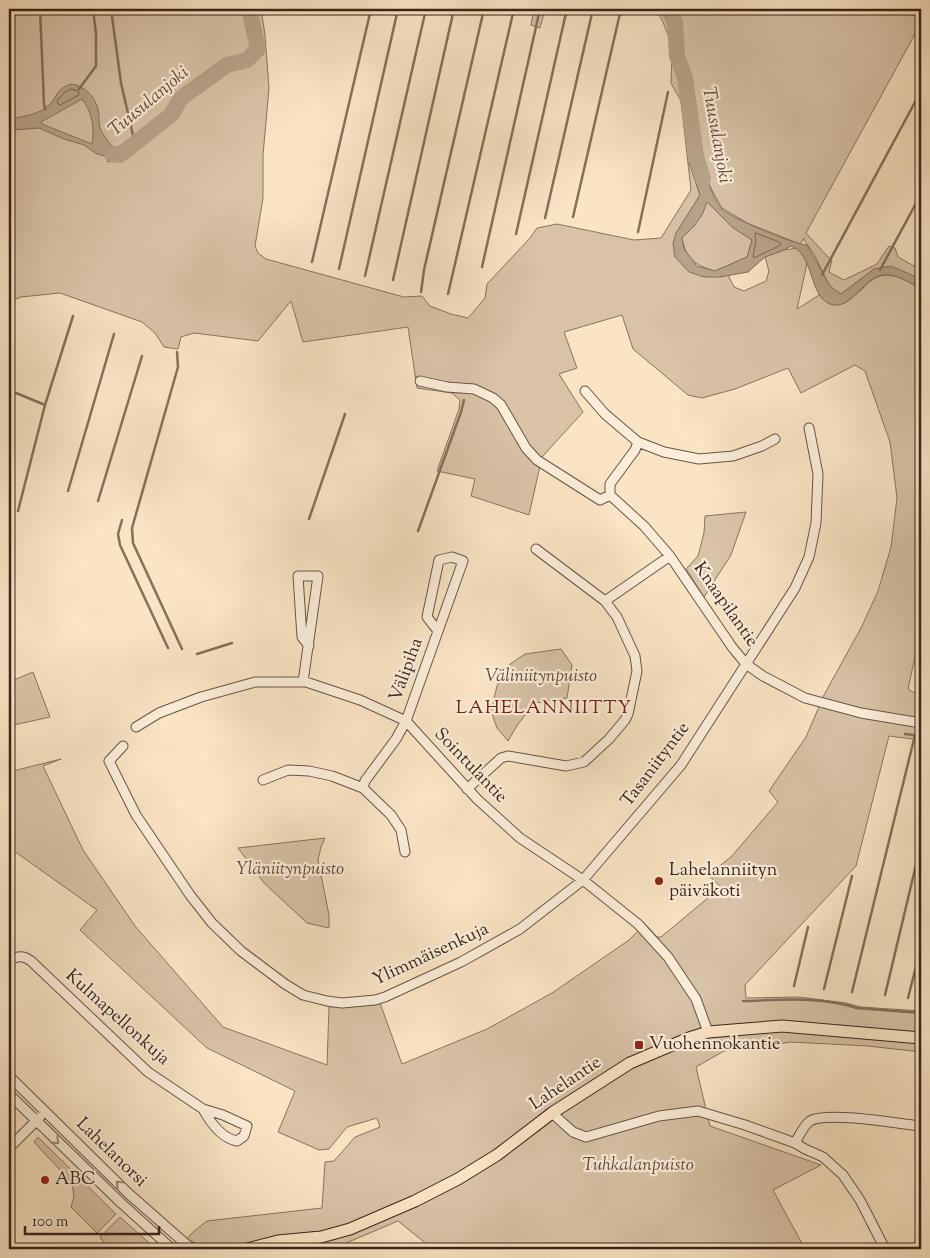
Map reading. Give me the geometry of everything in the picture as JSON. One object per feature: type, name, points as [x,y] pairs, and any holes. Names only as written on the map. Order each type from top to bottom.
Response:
[{"type":"main road","name":"Lahelantie","points":[[249,1249],[278,1240],[321,1237],[350,1229],[415,1201],[458,1179],[497,1155],[552,1114],[630,1063],[708,1032],[782,1026],[921,1038]]},
{"type":"street","points":[[420,381],[447,387],[474,389],[493,398],[501,405],[526,448],[537,460],[600,500],[610,495],[610,484],[635,450],[638,442]]},
{"type":"street","points":[[585,391],[606,414],[638,442],[664,452],[699,459],[733,456],[762,446],[775,439]]},
{"type":"street","name":"Tasaniityntie","points":[[583,880],[681,765],[795,588],[808,557],[816,523],[818,474],[809,428]]},
{"type":"street","name":"Knaapilantie","points":[[610,495],[644,526],[670,556],[732,647],[746,664],[805,698],[861,713],[921,724]]},
{"type":"street","points":[[467,789],[501,758],[508,756],[566,766],[584,762],[609,739],[628,714],[637,671],[635,656],[617,618],[605,601],[536,549]]},
{"type":"street","points":[[605,601],[670,556]]},
{"type":"street","name":"Välipiha","points":[[363,788],[406,721],[463,562],[452,557],[439,560],[428,616],[438,631]]},
{"type":"street","points":[[303,682],[309,646],[318,576],[298,576],[302,637],[309,646]]},
{"type":"street","name":"Sointulantie","points":[[136,727],[159,713],[201,697],[255,682],[303,682],[360,700],[406,721],[467,789],[520,838],[583,880],[638,924],[668,957],[696,1000],[708,1032]]},
{"type":"street","name":"Ylimmäisenkuja","points":[[123,746],[109,761],[136,815],[190,895],[212,923],[240,950],[285,984],[303,995],[342,1003],[386,997],[461,962],[520,929],[583,880]]},
{"type":"street","points":[[263,780],[288,770],[310,771],[332,776],[363,788],[391,815],[401,830],[405,852]]},
{"type":"street","name":"Kulmapellonkuja","points":[[9,960],[25,957],[31,961],[148,1072],[204,1109],[223,1115],[246,1126],[244,1136],[237,1140],[230,1139],[210,1121],[204,1109]]},
{"type":"street","name":"Lahelanorsi","points":[[9,1076],[128,1193],[187,1244],[196,1249]]},
{"type":"street","name":"Lahelanorsi","points":[[9,1094],[120,1202],[172,1249]]},
{"type":"street","points":[[552,1114],[572,1132],[586,1137],[660,1116],[698,1111],[796,1143],[823,1157],[843,1175],[860,1200],[886,1249]]},
{"type":"street","points":[[9,1148],[45,1112]]},
{"type":"street","points":[[796,1143],[800,1133],[810,1121],[827,1116],[921,1126]]},
{"type":"green space","name":"Tuhkalanpuisto","points":[[9,9],[261,9],[269,88],[263,155],[263,198],[255,246],[258,253],[266,259],[404,297],[422,296],[430,306],[468,318],[485,298],[487,284],[537,228],[557,224],[634,240],[661,238],[691,190],[681,101],[671,83],[672,53],[669,37],[655,9],[671,9],[679,17],[689,9],[921,9],[921,23],[806,233],[832,260],[829,272],[844,280],[877,264],[889,246],[895,248],[898,257],[921,270],[921,279],[910,275],[874,269],[841,294],[830,287],[804,238],[800,244],[747,223],[722,208],[709,185],[700,157],[689,162],[700,195],[677,232],[675,257],[720,277],[728,275],[734,287],[744,291],[766,281],[769,271],[765,257],[784,250],[797,248],[805,257],[807,264],[797,309],[819,295],[831,304],[845,303],[869,283],[886,275],[907,281],[921,289],[921,630],[908,689],[921,697],[921,740],[889,736],[856,866],[745,985],[746,998],[799,997],[846,1003],[861,1007],[921,1011],[921,1052],[868,1046],[791,1042],[724,1051],[696,1067],[710,1126],[821,1165],[773,1190],[805,1249],[442,1249],[429,1246],[398,1221],[332,1249],[178,1249],[193,1232],[207,1221],[322,1208],[325,1162],[334,1161],[355,1137],[380,1127],[377,1118],[347,1127],[329,1149],[319,1150],[278,1132],[295,1091],[207,1048],[80,930],[97,910],[14,851],[9,841],[9,772],[61,759],[43,766],[83,850],[135,926],[223,1027],[327,1065],[329,1007],[374,1005],[380,1003],[402,1064],[487,1029],[552,993],[629,940],[645,924],[657,937],[661,937],[721,887],[708,875],[731,857],[778,802],[769,791],[806,737],[824,695],[862,626],[878,591],[891,547],[897,498],[890,442],[865,371],[855,365],[801,393],[788,368],[735,389],[702,398],[688,395],[633,349],[622,315],[564,332],[577,368],[559,374],[583,412],[542,457],[529,515],[471,496],[475,479],[437,471],[459,409],[460,400],[452,393],[417,388],[408,327],[303,342],[291,301],[258,341],[194,333],[181,337],[178,349],[164,347],[155,333],[142,322],[60,293],[21,297],[9,302]]},
{"type":"green space","points":[[534,9],[549,9],[544,13],[540,28],[531,25]]},
{"type":"green space","points":[[707,202],[732,227],[752,240],[747,257],[715,271],[692,260],[686,251],[682,238],[694,226]]},
{"type":"green space","points":[[746,512],[731,555],[704,597],[686,569],[698,556],[704,533],[705,516]]},
{"type":"green space","name":"Väliniitynpuisto","points":[[561,649],[572,665],[567,698],[535,703],[518,724],[508,741],[497,728],[491,711],[497,686],[506,667],[525,654]]},
{"type":"green space","points":[[33,672],[50,717],[9,726],[9,682]]},
{"type":"green space","name":"Yläniitynpuisto","points":[[325,838],[318,860],[329,915],[329,928],[307,923],[264,883],[238,848]]},
{"type":"green space","points":[[38,1137],[116,1214],[97,1233],[71,1207],[74,1196],[72,1183],[34,1142]]},
{"type":"green space","points":[[120,1217],[156,1249],[108,1249],[100,1237]]},
{"type":"water","points":[[76,85],[92,96],[98,109],[100,128],[114,148],[122,145],[127,140],[134,152],[108,162],[105,156],[97,154],[84,145],[39,128],[12,130],[11,119],[41,111],[66,86]],"holes":[[[82,99],[92,120],[92,144],[42,124],[41,122]]]},
{"type":"water","points":[[700,157],[714,197],[721,208],[736,218],[762,230],[807,245],[830,286],[841,294],[874,269],[891,266],[921,279],[921,289],[898,277],[882,275],[875,277],[843,303],[837,305],[830,304],[818,292],[804,258],[799,251],[791,246],[765,257],[748,272],[720,277],[704,277],[689,272],[675,257],[673,244],[676,233],[700,195],[689,162]],"holes":[[[707,202],[732,227],[752,240],[747,257],[715,271],[697,266],[684,249],[682,238],[702,215]]]},
{"type":"waterway","points":[[40,9],[45,109]]},
{"type":"waterway","points":[[79,89],[96,66],[96,34],[93,9]]},
{"type":"waterway","points":[[111,9],[121,83],[135,144]]},
{"type":"waterway","name":"Tuusulanjoki","points":[[112,154],[120,155],[171,115],[181,98],[227,65],[247,60],[258,49],[249,9]]},
{"type":"waterway","points":[[312,262],[371,9]]},
{"type":"waterway","points":[[339,269],[398,9]]},
{"type":"waterway","points":[[365,276],[426,9]]},
{"type":"waterway","points":[[393,280],[454,9]]},
{"type":"waterway","points":[[421,292],[424,270],[484,9]]},
{"type":"waterway","points":[[448,294],[514,9]]},
{"type":"waterway","points":[[482,267],[540,9]]},
{"type":"waterway","points":[[545,218],[593,9]]},
{"type":"waterway","points":[[573,217],[621,9]]},
{"type":"waterway","name":"Tuusulanjoki","points":[[668,9],[675,23],[677,56],[685,78],[696,156],[703,179]]},
{"type":"waterway","points":[[516,234],[566,13]]},
{"type":"waterway","points":[[822,275],[921,91]]},
{"type":"waterway","points":[[638,232],[668,92]]},
{"type":"waterway","points":[[880,270],[921,194]]},
{"type":"waterway","points":[[18,511],[45,405],[73,316]]},
{"type":"waterway","points":[[68,491],[114,334]]},
{"type":"waterway","points":[[177,352],[178,367],[132,528],[133,543],[182,649]]},
{"type":"waterway","points":[[98,501],[142,356]]},
{"type":"waterway","points":[[9,390],[45,405]]},
{"type":"waterway","points":[[418,531],[464,400]]},
{"type":"waterway","points":[[309,519],[345,414]]},
{"type":"waterway","points":[[122,520],[118,534],[120,545],[168,648]]},
{"type":"waterway","points":[[197,654],[232,643]]},
{"type":"waterway","points":[[905,734],[921,736]]},
{"type":"waterway","points":[[852,992],[915,735]]},
{"type":"waterway","points":[[885,995],[921,844]]},
{"type":"waterway","points":[[824,989],[852,876]]},
{"type":"waterway","points":[[794,986],[808,927]]},
{"type":"waterway","points":[[908,998],[921,947]]},
{"type":"waterway","points":[[743,1001],[815,1000],[857,1008],[921,1013]]},
{"type":"place","name":"Lahelanniityn päiväkoti","points":[[659,881]]},
{"type":"place","name":"Vuohennokantie","points":[[639,1045]]},
{"type":"place","name":"ABC","points":[[45,1180]]},
{"type":"district","name":"LAHELANNIITTY","points":[[544,708]]}]
